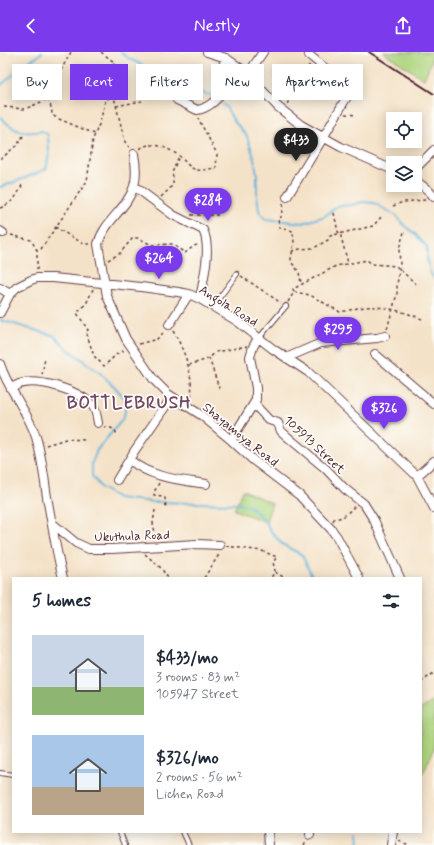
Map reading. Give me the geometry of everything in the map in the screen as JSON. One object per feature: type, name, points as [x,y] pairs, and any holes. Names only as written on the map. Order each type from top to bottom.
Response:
[{"type":"street","points":[[207,52],[226,58],[236,64]]},
{"type":"street","points":[[255,64],[263,52]]},
{"type":"street","points":[[287,196],[352,90],[351,86],[331,73],[311,57]]},
{"type":"street","points":[[177,100],[193,109],[199,110],[206,107],[218,97],[220,94],[218,78],[226,58]]},
{"type":"street","points":[[264,91],[283,111],[300,125],[323,138],[386,167]]},
{"type":"street","points":[[422,162],[434,150]]},
{"type":"street","points":[[98,244],[106,227],[122,207],[134,186],[136,178],[134,154]]},
{"type":"street","points":[[134,186],[173,215],[203,230],[206,258],[200,299]]},
{"type":"street","points":[[422,186],[429,191],[430,198]]},
{"type":"street","name":"Shayamoya Road","points":[[98,244],[101,264],[100,284],[110,302],[126,339],[154,380],[172,397],[201,415],[253,460],[299,495],[338,537],[358,577]]},
{"type":"street","name":"Angola Road","points":[[1,309],[10,294],[23,283],[37,278],[53,278],[140,287],[189,294],[200,299],[237,321],[258,338],[308,372],[417,476],[434,508]]},
{"type":"street","points":[[0,288],[10,294]]},
{"type":"street","points":[[169,325],[189,294]]},
{"type":"street","points":[[286,358],[321,343],[385,336]]},
{"type":"street","points":[[231,440],[254,404],[256,393],[250,357],[252,347],[258,338]]},
{"type":"street","points":[[375,354],[434,404]]},
{"type":"street","points":[[0,364],[3,374],[29,419],[39,447],[57,557],[63,577]]},
{"type":"street","points":[[11,389],[19,384],[40,383],[66,390],[82,398],[92,406],[96,412],[98,423]]},
{"type":"street","points":[[117,480],[172,397]]},
{"type":"street","name":"105913 Street","points":[[254,404],[269,420],[278,423],[281,431],[290,440],[322,466],[345,489],[360,500],[374,520],[400,577]]},
{"type":"street","points":[[130,460],[143,469],[162,476],[206,484]]},
{"type":"street","points":[[417,476],[434,461]]},
{"type":"street","name":"Ukuthula Road","points":[[52,523],[76,543],[89,549],[220,545]]},
{"type":"street","points":[[268,833],[269,845]]},
{"type":"lane","points":[[213,306],[237,274]]},
{"type":"lane","points":[[258,338],[286,306]]},
{"type":"lane","points":[[0,773],[12,775]]},
{"type":"lane","points":[[120,833],[125,845]]},
{"type":"lane","points":[[183,833],[189,845]]},
{"type":"path","points":[[62,69],[71,52]]},
{"type":"path","points":[[101,52],[114,62],[114,64]]},
{"type":"path","points":[[283,111],[311,57]]},
{"type":"path","points":[[4,107],[25,109],[46,100]]},
{"type":"path","points":[[48,100],[52,107],[52,115],[95,134]]},
{"type":"path","points":[[37,250],[41,248],[86,181],[89,155],[106,100]]},
{"type":"path","points":[[115,100],[125,142],[134,154],[144,146],[156,145],[179,156],[186,164],[197,170],[216,168],[217,154],[193,109]]},
{"type":"path","points":[[116,106],[142,101]]},
{"type":"path","points":[[337,114],[358,115]]},
{"type":"path","points":[[0,158],[2,158],[18,144],[24,136]]},
{"type":"path","points":[[155,202],[172,186],[174,180],[172,173],[179,156]]},
{"type":"path","points":[[0,208],[9,204],[16,197],[23,183]]},
{"type":"path","points":[[287,196],[281,206],[281,217],[278,219],[280,228],[293,230],[295,239],[292,251],[292,263],[299,272],[301,284]]},
{"type":"path","points":[[393,206],[403,202],[430,198]]},
{"type":"path","points":[[334,213],[338,232],[340,233],[348,263]]},
{"type":"path","points":[[187,222],[191,215],[221,215]]},
{"type":"path","points":[[292,251],[314,248],[328,240],[330,236],[373,226],[383,215]]},
{"type":"path","points":[[55,227],[84,244],[98,244]]},
{"type":"path","points":[[2,232],[31,240],[37,250],[37,278]]},
{"type":"path","points":[[385,336],[397,294],[400,270],[399,249],[404,232]]},
{"type":"path","points":[[101,264],[119,254],[133,238],[138,238],[152,245],[172,244],[185,253],[194,246],[205,243]]},
{"type":"path","points":[[237,274],[286,306],[294,292],[293,289],[336,266],[348,263],[367,260],[372,264],[396,266],[416,284]]},
{"type":"path","points":[[100,284],[86,304],[77,313],[88,330],[86,332],[94,356],[104,366],[117,354],[131,347],[157,339],[169,325],[182,348],[189,365],[192,398],[188,407]]},
{"type":"path","points":[[294,292],[310,295],[340,312],[374,306],[407,313],[424,320]]},
{"type":"path","points":[[189,365],[209,358],[216,352],[246,346],[252,347]]},
{"type":"path","points":[[40,383],[45,358]]},
{"type":"path","points":[[209,358],[220,391]]},
{"type":"path","points":[[112,428],[116,432],[117,436]]},
{"type":"path","points":[[39,447],[66,439],[86,440]]},
{"type":"path","points":[[162,476],[154,495],[165,498],[166,507]]},
{"type":"path","points":[[331,529],[334,519],[343,517],[360,500]]},
{"type":"path","points":[[155,510],[153,523],[158,546]]},
{"type":"path","points":[[220,545],[262,551],[277,557],[273,562],[275,572],[272,577]]},
{"type":"path","points":[[205,577],[223,548],[220,545]]},
{"type":"path","points":[[136,547],[161,568],[168,577]]},
{"type":"path","points":[[275,572],[283,577]]},
{"type":"path","points":[[422,681],[434,674]]},
{"type":"path","points":[[392,839],[408,845]]},
{"type":"green space","points":[[383,52],[434,52],[434,55],[424,79]]},
{"type":"green space","points":[[243,490],[272,503],[266,522],[234,510]]},
{"type":"green space","points":[[434,701],[434,749],[422,776],[422,708]]},
{"type":"waterway","points":[[0,86],[42,52]]},
{"type":"waterway","points":[[121,52],[128,58],[192,90],[211,95]]},
{"type":"waterway","points":[[219,100],[226,107],[234,121],[247,136],[253,154],[257,174],[259,211],[265,219],[303,223],[325,216],[337,206],[352,205],[362,202],[374,203],[397,216],[403,224],[427,247],[427,260],[431,274],[434,278]]},
{"type":"waterway","points":[[0,117],[14,129],[19,131],[42,131],[48,135],[49,154],[46,169],[0,187]]},
{"type":"waterway","points":[[0,320],[55,336],[69,350],[100,373],[125,399],[125,412],[122,420],[97,450],[92,463],[92,476],[101,488],[118,498],[152,502],[248,505],[266,522],[269,529],[282,544],[302,555],[313,577]]},
{"type":"waterway","points":[[358,833],[359,845]]},
{"type":"railway","points":[[369,52],[434,94]]},
{"type":"district","name":"BOTTLEBRUSH","points":[[129,402]]}]
